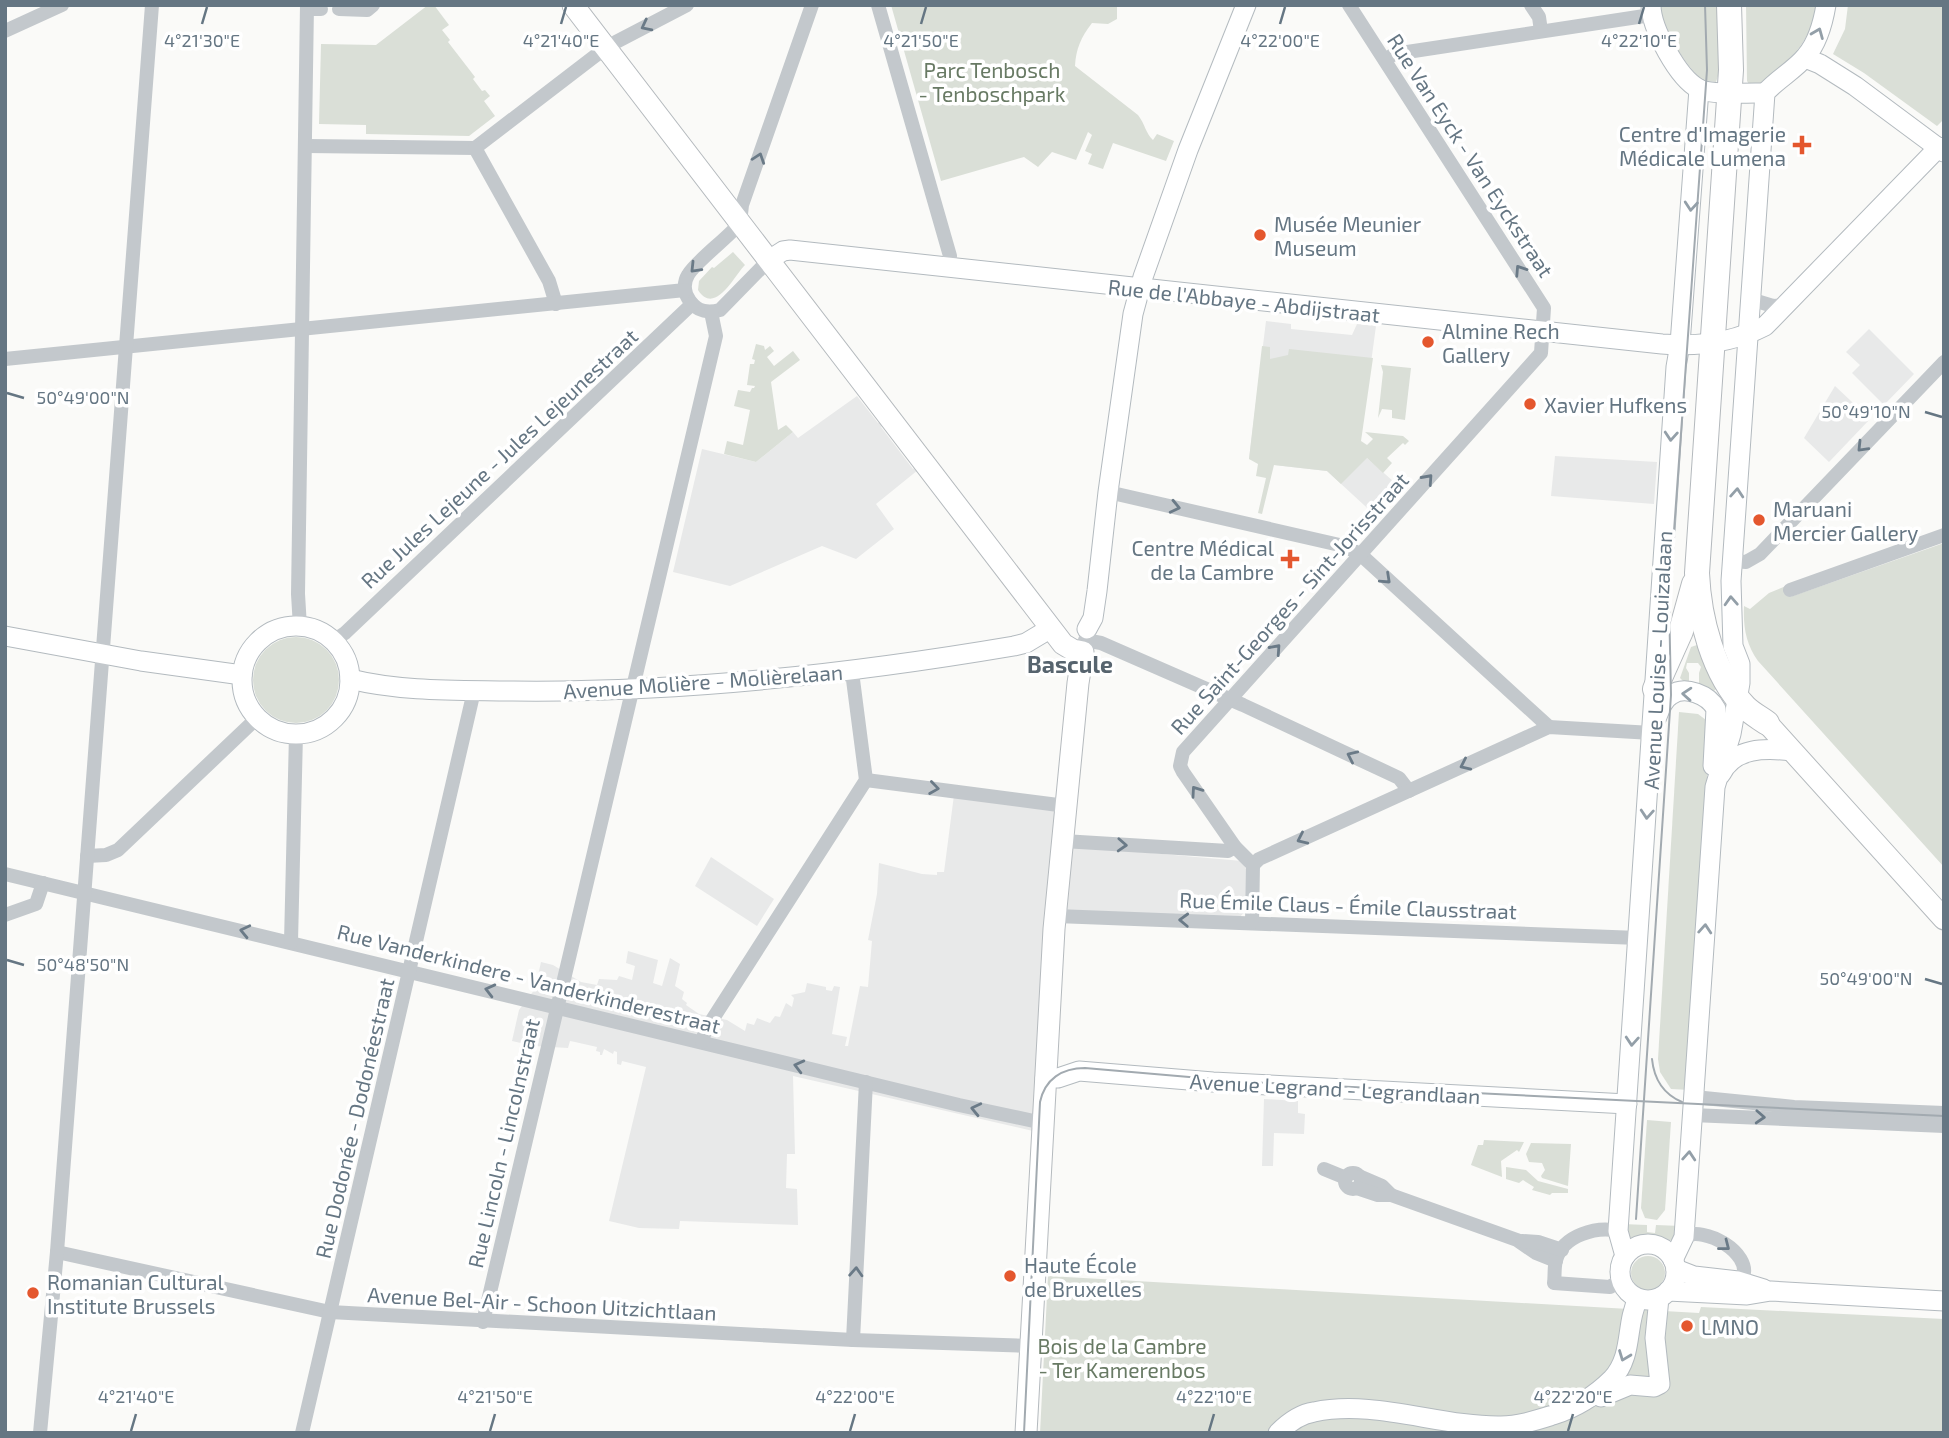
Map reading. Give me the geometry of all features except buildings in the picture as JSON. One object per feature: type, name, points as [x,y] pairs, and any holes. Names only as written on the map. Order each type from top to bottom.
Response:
[{"type":"highway","name":"Avenue Louise - Louizalaan","points":[[1729,5],[1734,92]]},
{"type":"highway","name":"Avenue Louise - Louizalaan","points":[[1740,5],[1742,35],[1734,92],[1696,573],[1709,637],[1723,673],[1767,723]]},
{"type":"highway","name":"Avenue Louise - Louizalaan","points":[[1716,342],[1708,588],[1719,632],[1739,691]]},
{"type":"highway","points":[[1655,689],[1681,631],[1696,573]]},
{"type":"main road","points":[[573,5],[1063,644],[1073,650],[1085,640]]},
{"type":"main road","points":[[1026,1433],[1056,916],[1078,683],[1085,640],[1085,617],[1090,590],[1097,580],[1133,314],[1146,265],[1188,150],[1246,5]]},
{"type":"main road","points":[[1651,10],[1658,36],[1664,46],[1685,76],[1699,89],[1765,93],[1805,58],[1816,41],[1826,5]]},
{"type":"main road","points":[[1748,335],[1765,326],[1942,147],[1855,86],[1805,58]]},
{"type":"main road","name":"Avenue Louise - Louizalaan","points":[[1625,1256],[1618,1231],[1676,367],[1699,89]]},
{"type":"main road","name":"Avenue Louise - Louizalaan","points":[[1675,1265],[1684,1237],[1715,787],[1731,734],[1739,691],[1740,664],[1734,646],[1730,588],[1765,93]]},
{"type":"main road","name":"Rue de l'Abbaye - Abdijstraat","points":[[769,260],[790,250],[1680,344],[1716,342],[1748,335]]},
{"type":"main road","points":[[300,626],[318,631],[333,641],[345,659],[350,679],[345,702],[337,715],[318,729],[296,734],[271,728],[257,718],[247,702],[242,675],[252,649],[265,636],[282,628],[300,626]]},
{"type":"main road","name":"Avenue Molière - Molièrelaan","points":[[350,679],[380,686],[474,691],[546,691],[729,683],[852,671],[1014,646],[1026,643],[1051,628]]},
{"type":"main road","points":[[5,636],[242,675]]},
{"type":"main road","points":[[1653,729],[1663,702],[1675,692],[1689,691],[1712,702],[1716,709],[1712,772],[1715,787]]},
{"type":"main road","points":[[1767,723],[1944,919]]},
{"type":"main road","points":[[1715,787],[1725,766],[1733,758],[1764,748],[1791,751]]},
{"type":"main road","name":"Avenue Legrand - Legrandlaan","points":[[1045,1078],[1058,1078],[1080,1071],[1213,1082],[1627,1104]]},
{"type":"main road","points":[[1586,1400],[1630,1385],[1654,1387],[1660,1384],[1655,1338],[1664,1295],[1675,1281],[1675,1265],[1668,1252],[1651,1244],[1632,1249],[1625,1256],[1620,1272],[1621,1280],[1629,1293],[1648,1300],[1664,1295],[1747,1295],[1771,1291],[1944,1301]]},
{"type":"main road","points":[[1675,1265],[1694,1276],[1738,1280],[1771,1291]]},
{"type":"main road","points":[[1278,1433],[1294,1420],[1312,1412],[1340,1409],[1510,1426],[1565,1411],[1586,1400],[1612,1379],[1627,1354],[1632,1311],[1638,1298]]},
{"type":"street","points":[[5,31],[62,5]]},
{"type":"street","points":[[40,1433],[57,1252],[152,5]]},
{"type":"street","points":[[340,9],[367,10],[373,5]]},
{"type":"street","points":[[307,146],[475,148],[606,48],[687,5]]},
{"type":"street","points":[[769,260],[720,310],[699,310],[692,304],[685,290],[688,274],[740,223],[742,205],[812,5]]},
{"type":"street","points":[[878,5],[950,256],[949,266]]},
{"type":"street","name":"Rue Van Eyck - Van Eyckstraat","points":[[1349,5],[1544,307],[1543,331]]},
{"type":"street","points":[[1531,5],[1539,18],[1542,31]]},
{"type":"street","points":[[300,626],[298,594],[303,330],[312,8]]},
{"type":"street","points":[[1385,60],[1394,54],[1542,31],[1651,10]]},
{"type":"street","points":[[475,148],[550,281],[555,304]]},
{"type":"street","points":[[5,359],[685,290]]},
{"type":"street","points":[[1750,299],[1773,306],[1785,305]]},
{"type":"street","name":"Rue Jules Lejeune - Jules Lejeunestraat","points":[[333,641],[345,633],[692,304]]},
{"type":"street","name":"Rue Lincoln - Lincolnstraat","points":[[483,1322],[716,336],[712,312]]},
{"type":"street","name":"Rue Saint-Georges - Sint-Jorisstraat","points":[[1253,866],[1235,847],[1180,766],[1183,752],[1541,353],[1543,331]]},
{"type":"street","points":[[1732,561],[1746,562],[1760,554],[1944,362]]},
{"type":"street","points":[[1108,492],[1344,546],[1360,555],[1549,727]]},
{"type":"street","points":[[1790,590],[1944,535]]},
{"type":"street","points":[[1085,640],[1101,643],[1231,700],[1399,778],[1409,791]]},
{"type":"street","points":[[702,1042],[705,1031],[866,780],[852,671]]},
{"type":"street","name":"Rue Dodonée - Dodonéestraat","points":[[302,1433],[474,691]]},
{"type":"street","points":[[87,856],[106,855],[118,850],[257,718]]},
{"type":"street","points":[[1252,922],[1253,866],[1259,859],[1549,727],[1653,729]]},
{"type":"street","points":[[291,942],[296,734]]},
{"type":"street","points":[[866,780],[1066,806]]},
{"type":"street","points":[[1063,841],[1228,851],[1235,847]]},
{"type":"street","name":"Rue Vanderkindere - Vanderkinderestraat","points":[[5,874],[958,1105],[1043,1122]]},
{"type":"street","points":[[5,915],[36,904],[43,883]]},
{"type":"street","name":"Rue Émile Claus - Émile Clausstraat","points":[[1056,916],[1639,938]]},
{"type":"street","points":[[853,1340],[866,1082]]},
{"type":"street","points":[[1693,1106],[1944,1113]]},
{"type":"street","points":[[1693,1106],[1944,1126]]},
{"type":"street","points":[[1324,1169],[1354,1181],[1378,1195],[1391,1195],[1517,1240],[1536,1253],[1559,1255]]},
{"type":"street","points":[[1618,1231],[1608,1229],[1586,1233],[1572,1240],[1559,1255],[1554,1283],[1610,1287],[1621,1280]]},
{"type":"street","points":[[1684,1237],[1687,1234],[1704,1234],[1727,1245],[1744,1269],[1743,1277],[1738,1280]]},
{"type":"street","name":"Avenue Bel-Air - Schoon Uitzichtlaan","points":[[57,1252],[330,1312],[853,1340],[1031,1346]]},
{"type":"shaded area","points":[[1266,321],[1291,324],[1291,329],[1352,335],[1357,324],[1376,326],[1359,451],[1402,489],[1377,517],[1327,471],[1274,465],[1249,459]]},
{"type":"shaded area","points":[[1869,329],[1914,374],[1884,405],[1852,373],[1860,365],[1846,352]]},
{"type":"shaded area","points":[[1835,386],[1870,419],[1829,462],[1804,438]]},
{"type":"shaded area","points":[[857,396],[878,423],[881,421],[884,424],[881,427],[913,469],[916,467],[918,470],[876,504],[894,529],[856,559],[822,546],[730,586],[673,572],[702,449],[756,462],[793,432],[798,438]]},
{"type":"shaded area","points":[[1555,456],[1657,462],[1654,504],[1551,496]]},
{"type":"shaded area","points":[[954,795],[1075,811],[1071,846],[1242,861],[1248,873],[1247,909],[1239,918],[1063,911],[1033,1131],[793,1076],[795,1154],[787,1154],[786,1188],[797,1189],[798,1225],[680,1221],[679,1229],[639,1228],[609,1221],[646,1067],[622,1061],[621,1065],[617,1064],[617,1052],[614,1051],[613,1054],[604,1049],[600,1055],[600,1052],[596,1051],[597,1047],[570,1041],[568,1048],[534,1046],[512,1041],[519,1010],[535,989],[541,962],[553,965],[581,982],[597,985],[599,979],[617,980],[619,976],[632,980],[635,966],[626,963],[628,951],[658,960],[653,983],[662,986],[670,958],[680,964],[675,986],[684,992],[682,999],[686,1005],[699,1014],[727,1020],[745,1031],[747,1023],[754,1025],[757,1018],[770,1023],[775,1016],[780,1017],[786,1003],[792,1007],[794,998],[791,995],[805,992],[807,983],[832,991],[834,986],[840,987],[832,1034],[847,1037],[845,1046],[848,1046],[860,986],[868,987],[872,941],[868,940],[877,894],[879,863],[922,874],[937,875],[937,872],[944,872]]},
{"type":"shaded area","points":[[711,857],[774,899],[757,926],[695,886]]},
{"type":"shaded area","points":[[1264,1099],[1298,1101],[1298,1113],[1305,1114],[1304,1134],[1274,1133],[1273,1166],[1262,1166]]},
{"type":"green space","points":[[428,5],[434,5],[449,25],[442,30],[450,40],[448,42],[475,77],[473,79],[482,91],[485,90],[490,96],[484,101],[495,116],[469,136],[366,134],[366,125],[319,124],[321,44],[376,45]]},
{"type":"green space","name":"Parc Tenbosch - Tenboschpark","points":[[891,5],[1115,5],[1117,19],[1108,24],[1092,23],[1088,28],[1078,49],[1075,66],[1138,115],[1153,140],[1157,134],[1174,141],[1166,161],[1113,143],[1103,169],[1088,164],[1092,154],[1085,151],[1092,135],[1088,132],[1076,160],[1052,152],[1038,167],[1024,157],[941,181]]},
{"type":"green space","points":[[1659,5],[1717,5],[1719,73],[1716,82],[1701,80],[1687,63],[1670,36]]},
{"type":"green space","points":[[1746,5],[1817,5],[1809,31],[1797,51],[1761,85],[1749,84],[1747,81]]},
{"type":"green space","points":[[1848,5],[1944,5],[1944,119],[1937,126],[1833,54],[1845,29]]},
{"type":"green space","points":[[733,252],[745,265],[724,291],[711,299],[704,297],[698,290],[699,281],[712,267]]},
{"type":"green space","points":[[756,344],[764,346],[765,350],[770,346],[774,351],[767,357],[774,366],[793,351],[800,360],[771,382],[778,430],[786,425],[793,432],[756,462],[724,454],[727,441],[743,445],[750,410],[734,406],[738,390],[750,392],[755,386],[747,385],[750,364],[754,364],[755,360],[752,359]]},
{"type":"green space","points":[[1262,346],[1270,347],[1270,359],[1288,355],[1289,349],[1373,358],[1361,441],[1367,445],[1373,439],[1365,432],[1403,436],[1409,441],[1387,458],[1392,463],[1383,473],[1367,458],[1341,484],[1327,471],[1274,465],[1262,514],[1258,513],[1266,478],[1256,476],[1258,464],[1249,459]]},
{"type":"green space","points":[[1381,365],[1411,368],[1405,420],[1392,418],[1392,410],[1382,409],[1378,418],[1383,372]]},
{"type":"green space","points":[[1944,543],[1944,867],[1758,661],[1748,642],[1744,606],[1750,609],[1769,593],[1786,586],[1790,597]]},
{"type":"green space","points":[[288,637],[304,637],[327,649],[336,663],[339,680],[336,697],[327,711],[304,723],[288,723],[272,716],[260,704],[253,688],[253,672],[260,656],[272,644]]},
{"type":"green space","points":[[1697,645],[1716,689],[1713,692],[1699,684],[1701,667],[1698,663],[1687,663],[1689,682],[1680,678],[1691,647]]},
{"type":"green space","points":[[1679,712],[1698,714],[1710,723],[1690,1090],[1671,1089],[1660,1072],[1658,1059]]},
{"type":"green space","points":[[1647,1120],[1671,1122],[1665,1210],[1657,1220],[1645,1218],[1641,1208]]},
{"type":"green space","points":[[1484,1140],[1524,1142],[1519,1152],[1517,1150],[1501,1161],[1502,1177],[1471,1165],[1478,1145],[1483,1145]]},
{"type":"green space","points":[[1531,1143],[1571,1144],[1568,1186],[1542,1178],[1545,1170],[1542,1163],[1529,1162],[1526,1154]]},
{"type":"green space","points":[[1506,1167],[1526,1170],[1538,1181],[1568,1189],[1568,1193],[1550,1195],[1532,1190],[1534,1187],[1523,1180],[1519,1183],[1506,1179]]},
{"type":"green space","points":[[1622,1224],[1647,1225],[1647,1232],[1655,1233],[1656,1225],[1681,1226],[1673,1240],[1670,1240],[1627,1237]]},
{"type":"green space","points":[[1648,1256],[1660,1261],[1665,1273],[1660,1285],[1648,1290],[1636,1285],[1631,1273],[1636,1261]]},
{"type":"green space","name":"Bois de la Cambre - Ter Kamerenbos","points":[[1048,1276],[1699,1313],[1701,1307],[1944,1319],[1944,1433],[1040,1433]]},
{"type":"tram line","points":[[1636,1219],[1671,695],[1669,601],[1707,70],[1705,5]]},
{"type":"tram line","points":[[1652,1059],[1661,1085],[1670,1095],[1682,1102]]},
{"type":"tram line","points":[[1024,1433],[1040,1102],[1050,1081],[1069,1070],[1085,1068],[1247,1082],[1944,1116]]},
{"type":"place","name":"Centre d'Imagerie Médicale Lumena","points":[[1802,145]]},
{"type":"place","name":"Musée Meunier Museum","points":[[1260,235]]},
{"type":"place","name":"Almine Rech Gallery","points":[[1428,342]]},
{"type":"place","name":"Xavier Hufkens","points":[[1530,404]]},
{"type":"place","name":"Maruani Mercier Gallery","points":[[1759,520]]},
{"type":"place","name":"Centre Médical de la Cambre","points":[[1290,559]]},
{"type":"place","name":"Haute École de Bruxelles","points":[[1010,1276]]},
{"type":"place","name":"Romanian Cultural Institute Brussels","points":[[33,1293]]},
{"type":"place","name":"LMNO","points":[[1687,1326]]},
{"type":"district","name":"Bascule","points":[[1070,664]]}]
